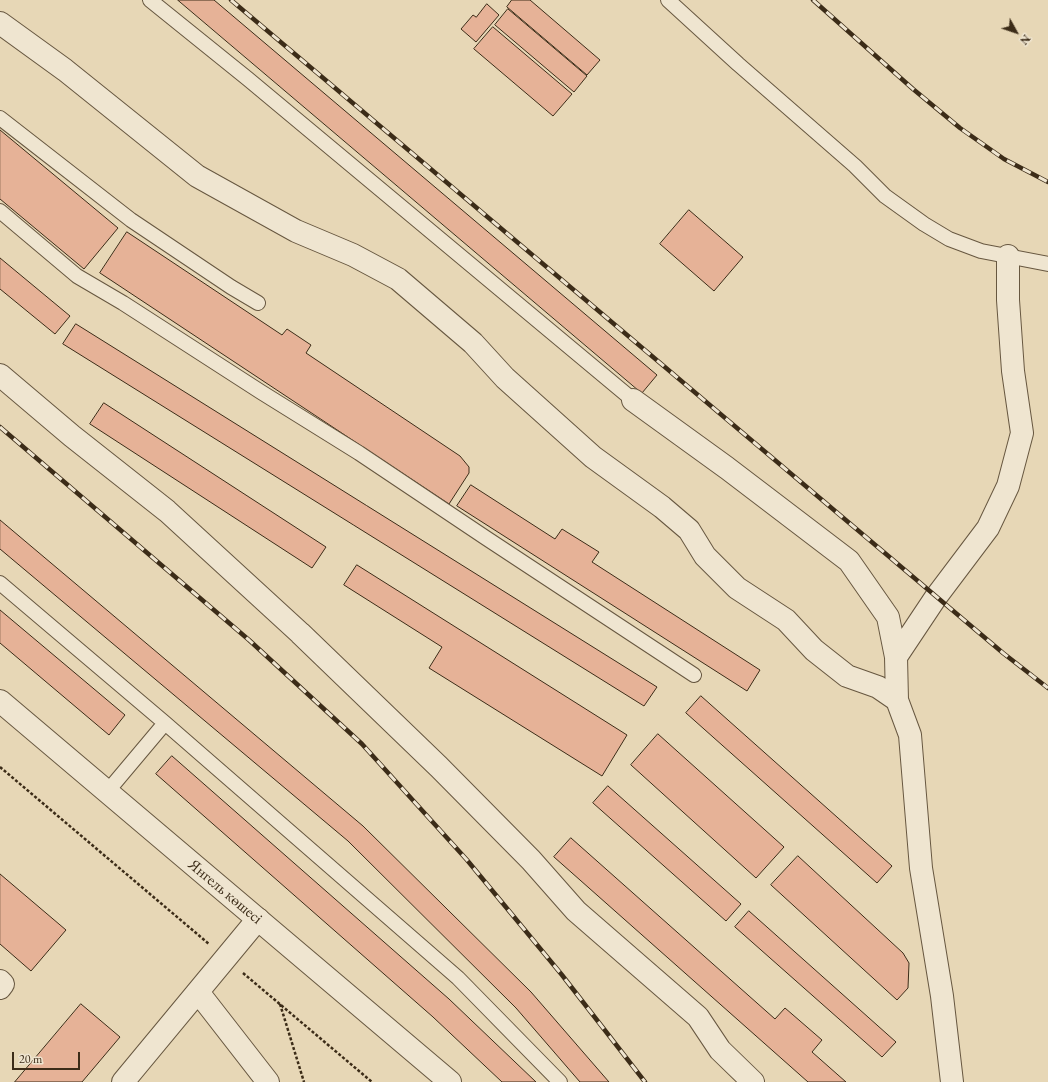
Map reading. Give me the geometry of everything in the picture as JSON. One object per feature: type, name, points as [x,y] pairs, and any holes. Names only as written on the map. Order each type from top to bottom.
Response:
[{"type":"street","points":[[0,23],[65,70],[197,176],[296,231],[353,255],[398,279],[473,343],[505,378],[593,457],[662,506],[688,530],[705,556],[737,588],[786,620],[814,650],[847,676],[878,687],[897,700]]},
{"type":"street","points":[[896,657],[936,597],[988,528],[1008,486],[1022,433],[1013,363],[1008,300],[1008,256]]},
{"type":"street","points":[[0,375],[72,436],[167,511],[294,628],[439,767],[531,860],[576,911],[698,1017],[720,1050],[753,1082]]},
{"type":"street","points":[[633,400],[727,468],[849,561],[888,617],[896,657],[897,700],[910,735],[921,868],[942,996],[952,1082]]},
{"type":"street","name":"Янгель көшесі","points":[[0,702],[450,1082]]},
{"type":"street","points":[[123,1082],[258,919]]},
{"type":"street","points":[[0,981],[3,984],[0,988]]},
{"type":"street","points":[[198,992],[268,1082]]},
{"type":"lane","points":[[150,0],[248,79],[633,400]]},
{"type":"lane","points":[[668,0],[738,64],[855,166],[885,196],[924,224],[949,239],[981,251],[1048,264]]},
{"type":"lane","points":[[0,118],[132,220],[231,287],[258,303]]},
{"type":"lane","points":[[0,211],[77,276],[123,303],[359,453],[694,674]]},
{"type":"lane","points":[[0,583],[165,723],[458,978],[560,1082]]},
{"type":"lane","points":[[107,792],[165,723]]},
{"type":"path","points":[[0,767],[372,1082]]},
{"type":"path","points":[[279,1003],[304,1082]]},
{"type":"building","points":[[178,0],[214,0],[657,375],[642,393]]},
{"type":"building","points":[[512,0],[530,0],[600,60],[587,75],[507,7]]},
{"type":"building","points":[[487,4],[499,15],[476,42],[461,29],[473,15],[476,17]]},
{"type":"building","points":[[508,9],[587,76],[574,92],[495,25]]},
{"type":"building","points":[[493,27],[572,94],[553,116],[474,49]]},
{"type":"building","points":[[0,130],[118,228],[84,269],[0,199]]},
{"type":"building","points":[[689,210],[743,257],[714,291],[660,244]]},
{"type":"building","points":[[127,232],[282,335],[287,329],[311,345],[306,353],[460,456],[469,467],[469,473],[449,504],[100,273]]},
{"type":"building","points":[[0,258],[70,316],[55,334],[0,289]]},
{"type":"building","points":[[76,324],[657,687],[644,706],[63,344]]},
{"type":"building","points":[[104,403],[326,547],[312,568],[90,424]]},
{"type":"building","points":[[471,485],[555,539],[562,529],[599,552],[592,562],[760,670],[747,691],[457,506]]},
{"type":"building","points":[[0,520],[363,826],[531,992],[609,1082],[580,1082],[516,1008],[348,841],[0,549]]},
{"type":"building","points":[[357,565],[627,735],[602,776],[429,668],[442,647],[344,585]]},
{"type":"building","points":[[0,610],[125,715],[109,735],[0,643]]},
{"type":"building","points":[[701,696],[892,866],[877,883],[686,713]]},
{"type":"building","points":[[658,734],[784,847],[756,878],[631,765]]},
{"type":"building","points":[[172,756],[449,999],[536,1082],[502,1082],[433,1017],[156,774]]},
{"type":"building","points":[[608,786],[741,904],[726,921],[593,803]]},
{"type":"building","points":[[571,838],[775,1019],[785,1008],[822,1040],[812,1052],[846,1082],[808,1082],[554,857]]},
{"type":"building","points":[[798,856],[903,953],[909,963],[908,988],[897,1000],[771,885]]},
{"type":"building","points":[[0,874],[66,930],[31,971],[0,944]]},
{"type":"building","points":[[749,911],[896,1042],[882,1057],[735,927]]},
{"type":"building","points":[[81,1004],[120,1037],[82,1082],[15,1082]]},
{"type":"railway","points":[[231,0],[1003,653],[1048,688]]},
{"type":"railway","points":[[813,0],[913,89],[960,128],[1004,159],[1048,182]]},
{"type":"railway","points":[[0,427],[249,640],[362,744],[467,860],[562,975],[645,1082]]}]
